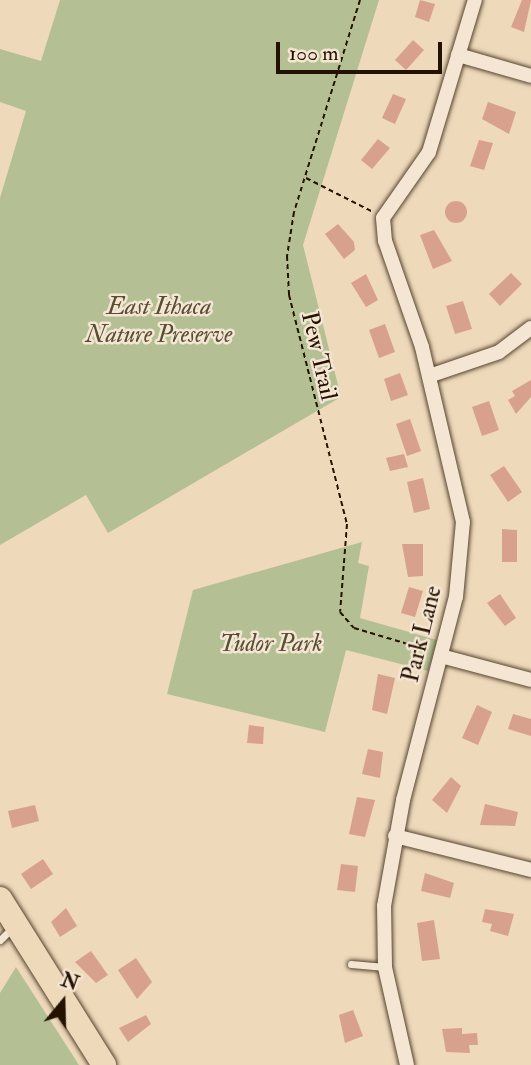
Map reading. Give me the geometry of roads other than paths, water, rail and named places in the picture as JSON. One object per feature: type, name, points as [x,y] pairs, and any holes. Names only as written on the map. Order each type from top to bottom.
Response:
[{"type":"highway","points":[[0,899],[8,932],[104,1065]]},
{"type":"street","points":[[475,0],[458,55],[531,76]]},
{"type":"street","name":"Park Lane","points":[[407,1065],[385,967],[384,906],[395,836],[461,566],[463,522],[429,376],[385,241],[383,218],[422,167],[458,55]]},
{"type":"street","points":[[429,376],[499,352],[531,328]]},
{"type":"street","points":[[441,656],[531,680]]},
{"type":"street","points":[[395,836],[531,870]]},
{"type":"lane","points":[[351,964],[385,967]]},
{"type":"park label","name":"East Ithaca Nature Preserve","points":[[159,321]]},
{"type":"park label","name":"Tudor Park","points":[[271,644]]}]
